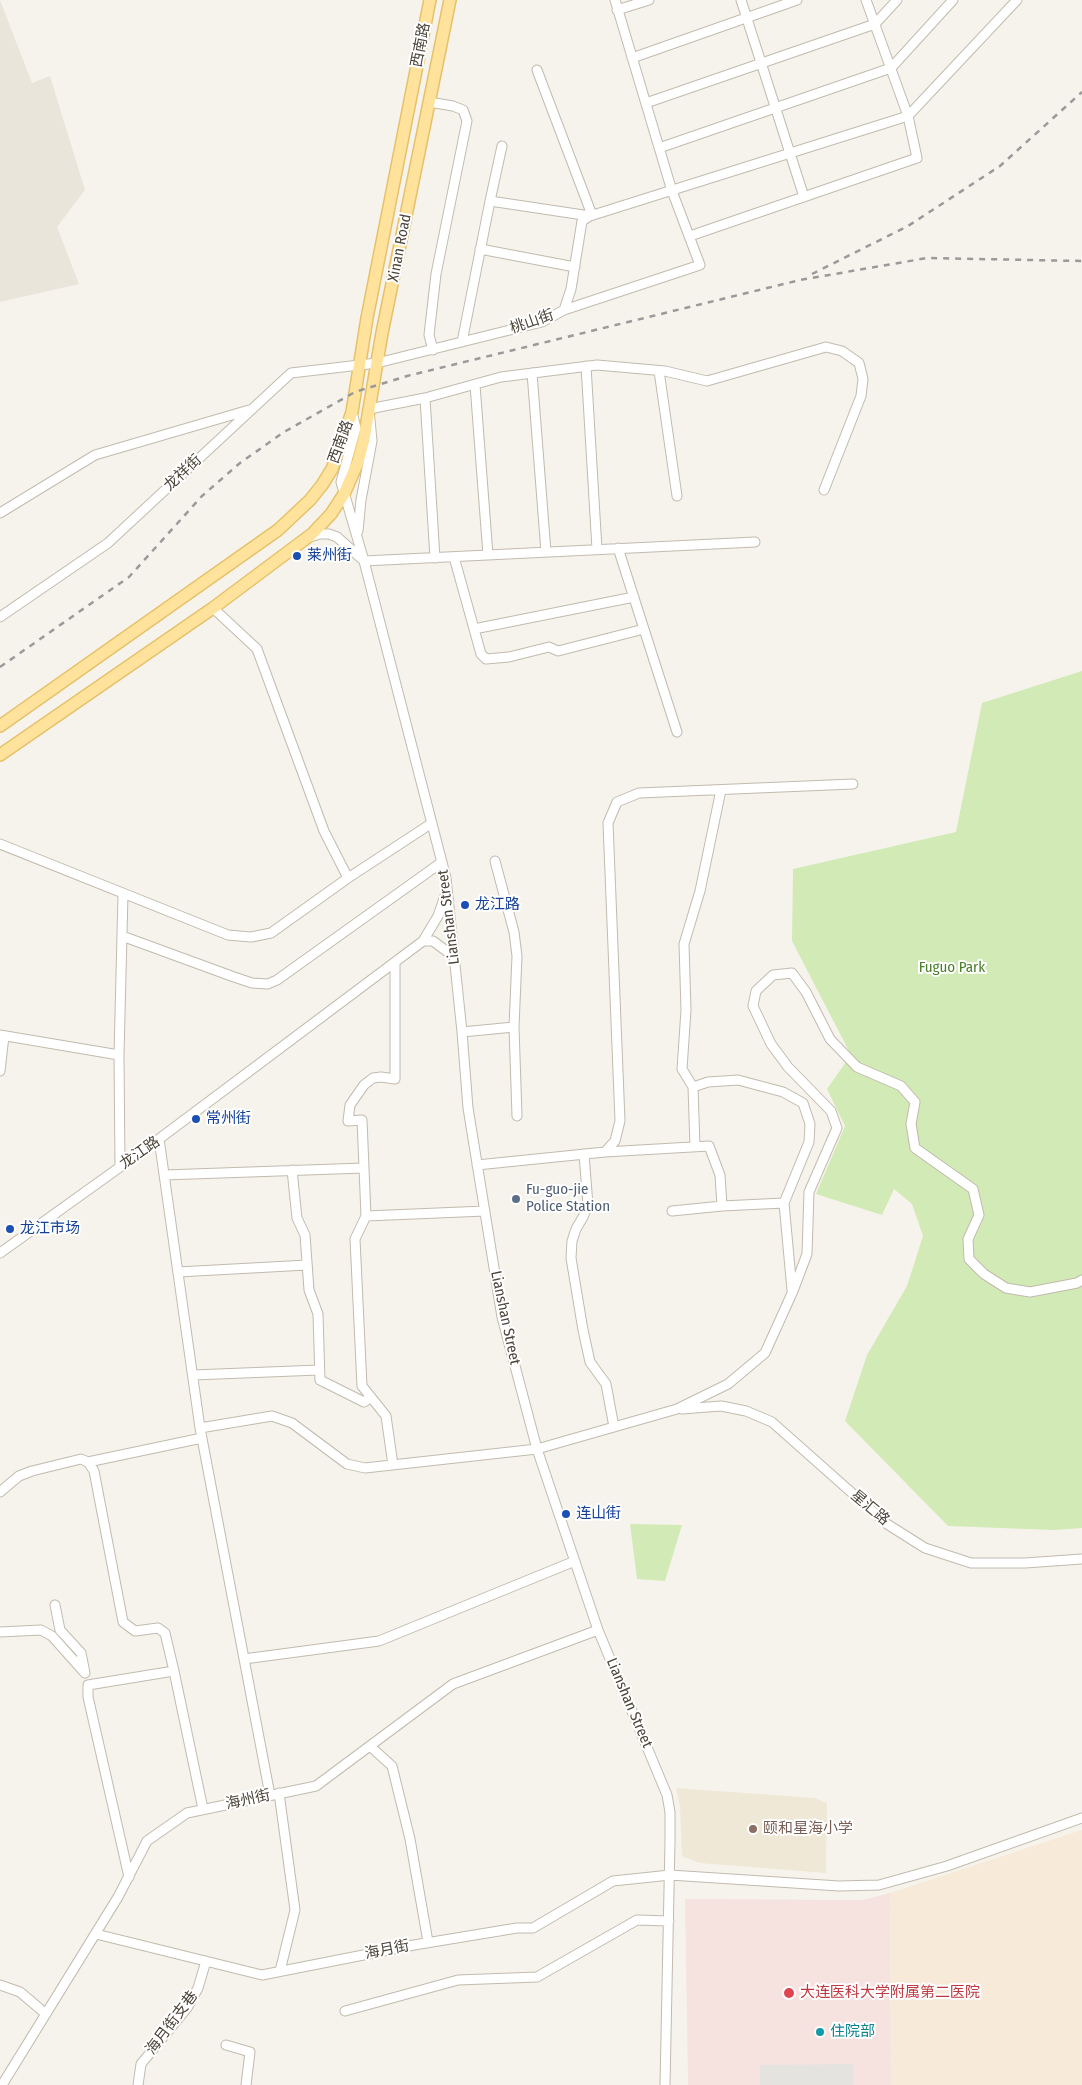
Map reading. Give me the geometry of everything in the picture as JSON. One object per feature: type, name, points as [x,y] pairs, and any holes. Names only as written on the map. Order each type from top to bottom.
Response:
[{"type":"main road","name":"西南路","points":[[0,726],[284,524],[310,500],[327,477],[341,446],[352,412],[361,366],[367,318],[430,0]]},
{"type":"main road","name":"Xinan Road","points":[[0,755],[213,608],[308,537],[321,526],[344,494],[358,462],[364,439],[377,363],[450,0]]},
{"type":"street","points":[[564,310],[700,265],[672,191],[615,0]]},
{"type":"street","points":[[617,10],[649,0]]},
{"type":"street","points":[[741,0],[804,197]]},
{"type":"street","points":[[632,58],[797,0]]},
{"type":"street","points":[[690,236],[917,158],[908,116],[866,0]]},
{"type":"street","points":[[646,104],[875,24],[897,0]]},
{"type":"street","points":[[659,148],[891,68],[953,0]]},
{"type":"street","points":[[490,200],[591,216],[908,116],[1017,0]]},
{"type":"street","points":[[537,70],[591,216]]},
{"type":"street","points":[[429,102],[453,106],[463,110],[467,121],[436,274],[429,335],[433,350]]},
{"type":"street","points":[[462,342],[502,146]]},
{"type":"street","name":"桃山街","points":[[377,363],[542,322],[564,310],[572,289],[582,221],[591,216]]},
{"type":"street","points":[[480,249],[575,267]]},
{"type":"street","points":[[357,538],[360,500],[372,441],[369,409],[425,398],[501,377],[586,366],[597,365],[659,370],[707,381],[826,347],[842,351],[859,363],[863,379],[861,396],[824,490]]},
{"type":"street","name":"龙祥街","points":[[0,617],[108,543],[291,373],[377,363]]},
{"type":"street","points":[[586,366],[597,549]]},
{"type":"street","points":[[659,370],[677,496]]},
{"type":"street","points":[[532,373],[546,552]]},
{"type":"street","points":[[475,385],[488,555]]},
{"type":"street","points":[[425,398],[435,558]]},
{"type":"street","points":[[0,513],[95,455],[252,409]]},
{"type":"street","name":"Lianshan Street","points":[[352,412],[356,428],[341,482],[364,562],[442,862],[447,888],[468,1108],[502,1317],[536,1449],[598,1630],[667,1795],[670,1812],[670,1875],[665,2085]]},
{"type":"street","points":[[308,537],[320,534],[329,534],[337,537],[364,562],[755,542]]},
{"type":"street","points":[[618,548],[677,732]]},
{"type":"street","points":[[454,557],[481,654],[486,659],[509,657],[549,647],[558,651],[644,629]]},
{"type":"street","points":[[474,629],[634,598]]},
{"type":"street","points":[[213,608],[257,649],[324,831],[348,878]]},
{"type":"street","points":[[605,1152],[615,1141],[620,1120],[608,823],[617,802],[640,793],[854,784]]},
{"type":"street","points":[[695,1147],[693,1087],[682,1069],[686,1010],[684,944],[700,891],[721,790]]},
{"type":"street","points":[[0,844],[228,934],[251,937],[271,933],[348,878],[432,823]]},
{"type":"street","points":[[495,861],[514,932],[517,956],[514,1027],[517,1116]]},
{"type":"street","points":[[122,936],[252,983],[268,984],[277,980],[442,862]]},
{"type":"street","name":"龙江路","points":[[0,1253],[159,1139],[423,941],[438,916],[447,888]]},
{"type":"street","points":[[120,1166],[119,1055],[123,894]]},
{"type":"street","points":[[423,941],[433,941],[453,956]]},
{"type":"street","points":[[393,1464],[386,1416],[362,1386],[356,1239],[366,1216],[362,1120],[348,1121],[350,1105],[364,1085],[373,1078],[381,1076],[396,1079],[395,962]]},
{"type":"street","points":[[200,1428],[272,1416],[292,1422],[346,1464],[365,1468],[536,1449],[677,1409],[728,1384],[765,1353],[793,1291],[807,1254],[809,1192],[837,1128],[831,1111],[788,1067],[771,1044],[753,1006],[756,991],[773,975],[792,973],[806,992],[830,1039],[857,1067],[901,1086],[915,1102],[911,1124],[915,1148],[973,1189],[979,1215],[968,1239],[969,1258],[984,1274],[1006,1288],[1030,1292],[1077,1284],[1082,1280]]},
{"type":"street","points":[[462,1032],[514,1027]]},
{"type":"street","points":[[0,1071],[2,1035],[119,1055]]},
{"type":"street","points":[[693,1087],[708,1082],[738,1080],[783,1092],[804,1103],[810,1124],[809,1142],[784,1203],[793,1291]]},
{"type":"street","points":[[159,1139],[200,1428],[244,1659],[274,1794],[295,1910],[280,1971]]},
{"type":"street","points":[[477,1165],[605,1152],[709,1146],[720,1175],[722,1206]]},
{"type":"street","points":[[584,1154],[588,1205],[583,1218],[576,1228],[572,1241],[571,1258],[590,1362],[606,1384],[614,1427]]},
{"type":"street","points":[[164,1175],[364,1168]]},
{"type":"street","points":[[292,1170],[297,1218],[304,1235],[309,1290],[318,1314],[320,1380],[364,1402],[371,1397]]},
{"type":"street","points":[[672,1211],[784,1203]]},
{"type":"street","points":[[366,1216],[485,1211]]},
{"type":"street","points":[[178,1272],[307,1265]]},
{"type":"street","points":[[193,1375],[320,1370]]},
{"type":"street","name":"星汇路","points":[[677,1409],[721,1406],[746,1411],[772,1422],[887,1524],[925,1548],[971,1563],[1025,1563],[1082,1559]]},
{"type":"street","points":[[88,1462],[202,1438]]},
{"type":"street","points":[[0,1492],[19,1476],[81,1459],[88,1462],[94,1471],[122,1622],[135,1631],[158,1628],[165,1633],[204,1809]]},
{"type":"street","points":[[244,1659],[379,1641],[575,1561]]},
{"type":"street","points":[[55,1605],[60,1630],[81,1653],[88,1685],[88,1697],[129,1877]]},
{"type":"street","points":[[0,1632],[41,1630],[52,1636],[85,1673]]},
{"type":"street","name":"海州街","points":[[2,2085],[96,1934],[129,1877],[147,1841],[187,1813],[316,1786],[453,1684],[598,1630]]},
{"type":"street","points":[[88,1685],[174,1671]]},
{"type":"street","points":[[371,1747],[392,1766],[408,1830],[428,1942]]},
{"type":"street","name":"海月街","points":[[96,1934],[262,1975],[428,1942],[517,1928],[533,1928],[613,1881],[670,1875],[839,1886],[879,1885],[947,1866],[1082,1818]]},
{"type":"street","points":[[345,2011],[458,1980],[537,1977],[638,1920],[669,1921]]},
{"type":"street","name":"海月街支巷","points":[[138,2085],[141,2064],[187,2008],[198,1988],[206,1961]]},
{"type":"street","points":[[0,1985],[20,1992],[46,2014]]},
{"type":"street","points":[[226,2045],[250,2052],[246,2085]]},
{"type":"shaded area","points":[[0,0],[32,83],[50,76],[85,190],[57,227],[79,284],[0,302]]},
{"type":"shaded area","name":"颐和星海小学","points":[[676,1788],[815,1798],[827,1803],[826,1873],[700,1863],[682,1856],[680,1806]]},
{"type":"shaded area","points":[[1082,1830],[1082,2085],[891,2085],[890,1893]]},
{"type":"shaded area","name":"大连医科大学附属第二医院","points":[[890,1893],[891,2085],[688,2085],[685,1899],[863,1900]]},
{"type":"shaded area","points":[[853,2064],[853,2085],[760,2085],[760,2065]]},
{"type":"green space","name":"Fuguo Park","points":[[1082,671],[1082,1528],[1054,1530],[948,1526],[845,1421],[867,1355],[907,1286],[923,1236],[912,1204],[894,1189],[882,1215],[816,1194],[845,1126],[827,1089],[851,1055],[792,941],[793,869],[956,832],[982,703]]},
{"type":"green space","points":[[630,1524],[682,1525],[665,1581],[637,1579]]},
{"type":"railway","points":[[812,274],[908,226],[1000,166],[1082,92]]},
{"type":"railway","points":[[0,667],[129,577],[202,496],[240,463],[284,432],[355,392],[407,376],[800,280],[927,258],[1082,261]]},
{"type":"place","name":"莱州街","points":[[297,556]]},
{"type":"place","name":"龙江路","points":[[465,905]]},
{"type":"place","name":"常州街","points":[[196,1119]]},
{"type":"place","name":"Fu-guo-jie Police Station","points":[[516,1199]]},
{"type":"place","name":"龙江市场","points":[[10,1229]]},
{"type":"place","name":"连山街","points":[[566,1514]]},
{"type":"place","name":"颐和星海小学","points":[[753,1829]]},
{"type":"place","name":"大连医科大学附属第二医院","points":[[789,1993]]},
{"type":"place","name":"住院部","points":[[820,2032]]}]
